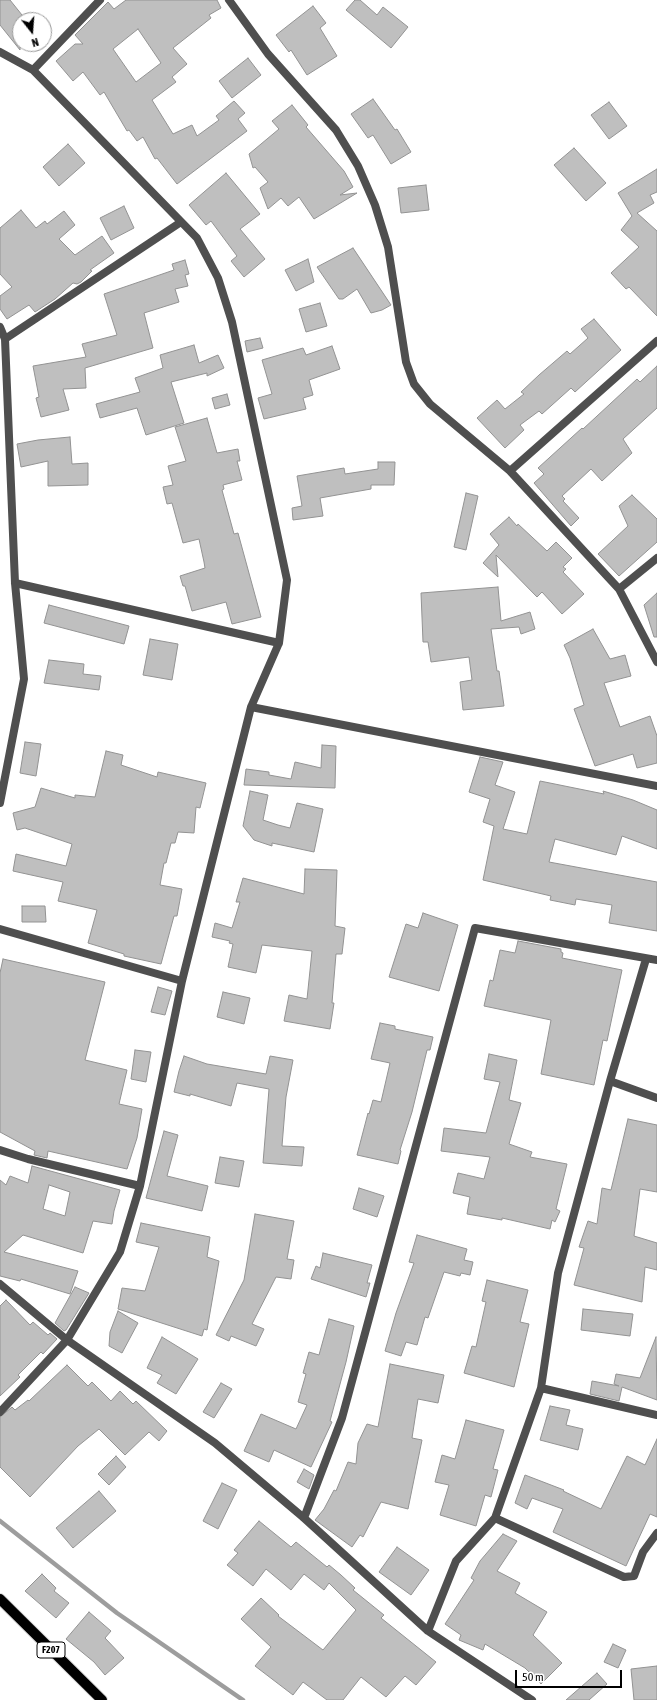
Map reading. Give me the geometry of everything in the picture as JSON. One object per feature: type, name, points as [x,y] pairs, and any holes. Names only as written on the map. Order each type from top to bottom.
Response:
[{"type":"main road","name":"F207","points":[[2,1605],[102,1700]]},
{"type":"street","points":[[33,70],[100,0]]},
{"type":"street","points":[[229,0],[268,54],[336,130],[358,166],[375,205],[388,247],[406,362],[414,384],[430,404],[510,471],[619,589],[657,662]]},
{"type":"street","points":[[0,52],[33,70],[197,238],[218,278],[232,322],[287,580],[280,643],[251,707],[182,981],[140,1186],[120,1252],[68,1340],[0,1412]]},
{"type":"street","points":[[5,339],[181,222]]},
{"type":"street","points":[[0,327],[5,339],[15,583],[24,679],[0,803]]},
{"type":"street","points":[[510,471],[657,341]]},
{"type":"street","points":[[619,589],[657,558]]},
{"type":"street","points":[[15,583],[280,643]]},
{"type":"street","points":[[251,707],[657,786]]},
{"type":"street","points":[[304,1518],[342,1418],[475,928],[657,960]]},
{"type":"street","points":[[0,929],[182,981]]},
{"type":"street","points":[[428,1631],[456,1561],[495,1518],[541,1388],[558,1273],[610,1081],[646,959]]},
{"type":"street","points":[[610,1081],[657,1098]]},
{"type":"street","points":[[0,1150],[28,1159],[140,1186]]},
{"type":"street","points":[[0,1284],[68,1340],[215,1443],[304,1518],[428,1631],[532,1700]]},
{"type":"street","points":[[541,1388],[657,1415]]},
{"type":"street","points":[[495,1518],[624,1576],[634,1576],[643,1552],[657,1533]]},
{"type":"building","points":[[0,0],[10,0],[20,12],[12,12],[12,40],[0,25]]},
{"type":"building","points":[[126,0],[217,0],[221,8],[209,15],[211,18],[173,48],[187,64],[172,77],[176,82],[152,100],[173,134],[192,125],[197,136],[219,120],[216,116],[234,101],[245,113],[238,119],[247,131],[177,184],[157,158],[155,159],[143,137],[137,141],[129,130],[127,131],[104,92],[100,95],[83,72],[73,81],[56,61],[75,44],[83,44],[75,35],[108,2],[114,9]],"holes":[[[138,29],[161,63],[136,82],[113,49]]]},
{"type":"building","points":[[355,0],[360,0],[377,15],[383,7],[408,27],[391,48],[346,10]]},
{"type":"building","points":[[313,6],[326,23],[320,28],[337,56],[307,75],[291,50],[289,52],[276,35]]},
{"type":"building","points":[[248,58],[261,75],[232,98],[219,81]]},
{"type":"building","points":[[373,99],[395,130],[397,129],[411,152],[391,164],[373,135],[368,138],[351,114]]},
{"type":"building","points":[[609,102],[627,126],[609,139],[591,115]]},
{"type":"building","points":[[292,105],[308,125],[306,127],[344,171],[353,187],[340,195],[357,193],[314,219],[299,197],[288,206],[281,198],[268,209],[260,188],[268,182],[255,167],[253,168],[249,154],[279,129],[272,121]]},
{"type":"building","points":[[68,144],[85,163],[59,186],[43,167]]},
{"type":"building","points":[[574,148],[606,183],[586,201],[554,165]]},
{"type":"building","points":[[657,169],[657,192],[650,195],[654,203],[637,213],[657,231],[657,316],[629,287],[626,289],[611,273],[639,247],[621,230],[632,216],[618,193]]},
{"type":"building","points":[[226,173],[260,214],[240,229],[265,259],[244,277],[231,261],[237,256],[211,221],[206,225],[189,205]]},
{"type":"building","points":[[426,185],[429,210],[401,213],[398,188]]},
{"type":"building","points":[[124,206],[134,228],[111,240],[100,218]]},
{"type":"building","points":[[21,210],[36,228],[45,221],[47,224],[64,211],[75,225],[59,239],[75,255],[102,236],[114,253],[90,270],[92,271],[81,282],[77,284],[73,283],[55,299],[35,312],[29,305],[7,319],[0,309],[0,296],[12,287],[0,274],[0,228]]},
{"type":"building","points":[[353,248],[391,305],[382,310],[371,313],[357,289],[343,299],[339,299],[317,267]]},
{"type":"building","points":[[308,259],[314,282],[296,291],[285,270]]},
{"type":"building","points":[[185,260],[189,274],[185,275],[188,286],[175,289],[179,302],[144,313],[153,348],[85,368],[86,388],[63,389],[69,410],[41,417],[36,398],[39,397],[33,366],[86,357],[82,344],[117,335],[104,294],[174,270],[172,264]]},
{"type":"building","points":[[320,303],[327,326],[306,332],[299,309]]},
{"type":"building","points":[[594,319],[621,350],[575,392],[571,388],[542,414],[539,411],[520,425],[524,430],[505,448],[477,418],[497,400],[505,409],[524,394],[521,392],[539,375],[567,351],[570,354],[588,338],[581,329]]},
{"type":"building","points":[[260,338],[263,348],[247,352],[245,341]]},
{"type":"building","points":[[194,345],[199,363],[218,355],[224,368],[207,376],[207,373],[171,382],[184,423],[146,435],[137,408],[100,418],[96,404],[140,392],[135,378],[163,368],[160,355]]},
{"type":"building","points":[[332,346],[340,369],[309,380],[313,395],[303,398],[306,409],[264,419],[258,398],[272,394],[262,360],[303,348],[306,355]]},
{"type":"building","points":[[657,366],[657,408],[623,439],[632,453],[602,481],[591,469],[562,496],[565,499],[563,501],[579,518],[571,526],[534,483],[544,474],[538,468],[637,379],[640,382]]},
{"type":"building","points":[[227,394],[230,405],[215,409],[212,398]]},
{"type":"building","points":[[207,418],[217,453],[238,449],[240,461],[237,461],[242,480],[223,485],[224,489],[222,490],[234,534],[238,533],[261,617],[232,624],[226,602],[192,611],[185,586],[183,586],[180,576],[205,568],[199,539],[183,543],[172,503],[167,504],[163,487],[173,485],[168,466],[186,461],[175,427]]},
{"type":"building","points":[[70,437],[72,464],[88,463],[88,485],[48,486],[48,461],[21,467],[17,444],[38,440]]},
{"type":"building","points":[[378,462],[395,462],[394,485],[371,485],[371,489],[320,498],[323,516],[293,520],[292,508],[302,506],[297,476],[344,468],[345,474],[378,469]]},
{"type":"building","points":[[466,493],[478,496],[466,550],[454,547]]},
{"type":"building","points":[[632,495],[657,519],[657,542],[619,576],[598,554],[628,526],[619,506]]},
{"type":"building","points":[[509,517],[517,526],[518,524],[547,551],[556,542],[572,558],[563,567],[566,569],[563,572],[584,594],[562,614],[542,592],[537,597],[496,555],[498,577],[483,563],[499,545],[490,534]]},
{"type":"building","points":[[498,587],[501,621],[530,612],[535,629],[521,634],[519,627],[491,629],[504,706],[463,710],[460,682],[472,680],[469,657],[431,662],[428,642],[423,642],[421,593]]},
{"type":"building","points":[[657,593],[657,637],[654,637],[644,605]]},
{"type":"building","points":[[49,605],[129,626],[124,644],[44,623]]},
{"type":"building","points":[[593,629],[610,659],[625,655],[631,676],[604,683],[620,727],[650,716],[657,736],[657,763],[637,768],[633,754],[595,766],[574,709],[584,705],[570,658],[564,645]]},
{"type":"building","points":[[150,639],[178,644],[172,680],[143,675]]},
{"type":"building","points":[[49,660],[84,664],[83,674],[101,676],[99,690],[44,683]]},
{"type":"building","points":[[25,742],[41,744],[36,776],[20,773]]},
{"type":"building","points":[[322,745],[336,746],[335,788],[244,785],[246,769],[269,772],[269,775],[291,779],[295,762],[321,768]]},
{"type":"building","points":[[106,751],[123,755],[121,765],[157,777],[158,772],[206,783],[200,808],[196,807],[194,833],[178,832],[175,843],[171,843],[166,863],[164,863],[160,885],[182,889],[177,916],[174,916],[161,964],[124,956],[124,954],[88,943],[97,910],[58,901],[63,882],[13,871],[16,854],[66,866],[72,844],[25,828],[17,830],[13,813],[35,807],[41,788],[75,798],[75,795],[95,797]]},
{"type":"building","points":[[480,757],[503,762],[495,785],[515,792],[503,829],[527,834],[540,781],[604,794],[603,791],[633,800],[657,810],[657,849],[622,836],[616,855],[555,839],[549,862],[657,882],[657,931],[609,923],[612,905],[576,899],[575,905],[550,900],[551,896],[483,880],[494,826],[483,822],[490,799],[469,792]]},
{"type":"building","points":[[250,791],[268,795],[263,820],[290,828],[297,803],[323,809],[314,852],[272,843],[272,846],[254,840],[243,826]]},
{"type":"building","points":[[305,869],[337,870],[335,926],[345,928],[342,954],[336,954],[332,1003],[334,1003],[330,1029],[284,1021],[289,995],[307,999],[312,951],[262,945],[256,973],[228,967],[233,944],[229,943],[230,941],[212,937],[215,923],[232,928],[240,902],[236,902],[243,878],[304,894]]},
{"type":"building","points":[[22,906],[45,906],[46,922],[22,922]]},
{"type":"building","points":[[423,913],[458,925],[439,991],[389,977],[406,924],[418,928]]},
{"type":"building","points":[[518,941],[561,949],[561,952],[563,953],[562,958],[622,970],[607,1041],[603,1040],[594,1085],[541,1074],[551,1020],[484,1006],[490,980],[493,981],[500,950],[515,953]]},
{"type":"building","points":[[3,959],[105,982],[85,1060],[127,1070],[119,1104],[142,1109],[137,1138],[127,1169],[48,1151],[47,1158],[34,1155],[35,1151],[0,1132],[0,973]]},
{"type":"building","points":[[158,987],[172,991],[165,1015],[151,1012]]},
{"type":"building","points":[[223,992],[250,998],[244,1024],[217,1017]]},
{"type":"building","points":[[380,1023],[395,1026],[395,1029],[433,1037],[430,1050],[427,1050],[412,1112],[400,1150],[398,1164],[357,1155],[373,1100],[381,1102],[390,1063],[371,1059]]},
{"type":"building","points":[[135,1050],[151,1052],[146,1082],[131,1079]]},
{"type":"building","points":[[489,1054],[517,1060],[509,1100],[521,1103],[509,1144],[532,1152],[530,1157],[567,1164],[556,1209],[560,1211],[555,1222],[552,1220],[550,1229],[502,1218],[502,1220],[467,1214],[470,1197],[453,1193],[458,1173],[484,1179],[490,1157],[441,1151],[444,1128],[486,1133],[500,1082],[484,1079]]},
{"type":"building","points":[[184,1056],[207,1064],[266,1074],[270,1056],[293,1060],[286,1097],[282,1146],[304,1147],[302,1166],[263,1163],[269,1089],[237,1083],[231,1106],[190,1094],[190,1096],[174,1092]]},
{"type":"building","points":[[628,1119],[657,1125],[657,1192],[640,1189],[634,1236],[657,1243],[657,1270],[645,1267],[642,1302],[574,1285],[584,1248],[579,1247],[588,1221],[597,1224],[602,1188],[611,1190]]},
{"type":"building","points":[[164,1131],[178,1135],[167,1176],[208,1186],[202,1211],[146,1198]]},
{"type":"building","points":[[220,1157],[244,1161],[239,1187],[215,1183]]},
{"type":"building","points":[[32,1166],[120,1190],[112,1224],[93,1221],[83,1253],[23,1235],[4,1252],[78,1271],[70,1294],[21,1279],[20,1281],[0,1276],[0,1180],[6,1185],[10,1176],[28,1183]],"holes":[[[49,1185],[70,1192],[65,1216],[43,1209]]]},
{"type":"building","points":[[359,1188],[384,1196],[377,1217],[353,1209]]},
{"type":"building","points":[[255,1214],[294,1221],[287,1259],[294,1260],[291,1279],[276,1277],[252,1324],[264,1329],[256,1346],[231,1336],[229,1341],[216,1335],[244,1280]]},
{"type":"building","points":[[141,1223],[210,1237],[207,1257],[219,1261],[207,1330],[204,1329],[202,1336],[118,1309],[122,1288],[145,1291],[159,1247],[136,1242]]},
{"type":"building","points":[[417,1235],[467,1249],[464,1260],[473,1262],[470,1275],[461,1273],[460,1276],[444,1272],[428,1318],[425,1317],[417,1345],[406,1342],[401,1356],[385,1351],[396,1313],[414,1263],[409,1262]]},
{"type":"building","points":[[323,1253],[372,1265],[367,1283],[370,1283],[366,1297],[311,1279],[316,1266],[320,1268]]},
{"type":"building","points":[[487,1280],[528,1290],[520,1322],[529,1324],[514,1387],[464,1373],[472,1346],[476,1347],[486,1302],[482,1301]]},
{"type":"building","points":[[75,1287],[89,1293],[64,1331],[55,1323]]},
{"type":"building","points":[[6,1300],[30,1325],[33,1322],[48,1335],[50,1333],[57,1339],[43,1354],[41,1352],[18,1375],[20,1377],[0,1396],[0,1306]]},
{"type":"building","points":[[583,1309],[633,1314],[630,1336],[581,1330]]},
{"type":"building","points":[[118,1311],[138,1323],[122,1353],[109,1346],[110,1332]]},
{"type":"building","points":[[329,1319],[354,1326],[330,1421],[332,1422],[311,1467],[274,1450],[269,1462],[244,1451],[261,1414],[296,1429],[307,1405],[298,1402],[306,1374],[303,1373],[309,1352],[319,1355]]},
{"type":"building","points":[[162,1337],[198,1359],[176,1394],[157,1383],[162,1375],[147,1368]]},
{"type":"building","points":[[656,1337],[657,1400],[622,1387],[619,1401],[590,1394],[592,1381],[619,1386],[614,1384],[616,1374],[640,1378]]},
{"type":"building","points":[[390,1364],[444,1375],[438,1403],[418,1399],[412,1438],[422,1440],[408,1509],[381,1502],[363,1537],[360,1535],[352,1547],[315,1520],[324,1509],[334,1490],[336,1491],[348,1462],[356,1464],[358,1443],[367,1424],[378,1427]]},
{"type":"building","points":[[67,1365],[88,1386],[92,1382],[111,1401],[120,1391],[133,1404],[136,1401],[167,1431],[159,1441],[149,1432],[125,1455],[99,1429],[78,1446],[30,1497],[0,1467],[0,1417],[12,1407],[15,1410],[28,1400],[29,1401]]},
{"type":"building","points":[[221,1383],[232,1389],[214,1418],[203,1412]]},
{"type":"building","points":[[550,1406],[570,1410],[566,1425],[583,1429],[578,1450],[540,1440]]},
{"type":"building","points":[[466,1420],[504,1430],[493,1469],[498,1470],[491,1497],[485,1495],[476,1526],[440,1515],[449,1485],[435,1482],[442,1455],[455,1459]]},
{"type":"building","points":[[657,1439],[657,1517],[650,1514],[626,1566],[553,1532],[563,1509],[532,1498],[527,1509],[515,1503],[525,1475],[564,1490],[563,1491],[601,1509],[627,1456],[645,1465]]},
{"type":"building","points":[[116,1456],[126,1467],[109,1485],[98,1474]]},
{"type":"building","points":[[304,1469],[314,1475],[309,1489],[297,1482]]},
{"type":"building","points":[[222,1483],[237,1490],[218,1529],[203,1521]]},
{"type":"building","points":[[99,1491],[116,1511],[73,1548],[56,1528]]},
{"type":"building","points":[[259,1521],[291,1547],[296,1542],[327,1567],[329,1565],[355,1588],[353,1590],[384,1615],[381,1618],[436,1662],[416,1685],[405,1676],[386,1697],[361,1677],[343,1700],[327,1700],[303,1682],[293,1695],[255,1666],[271,1647],[241,1619],[261,1598],[279,1615],[278,1616],[323,1650],[356,1610],[329,1583],[324,1590],[304,1574],[291,1590],[266,1569],[253,1586],[227,1565],[238,1553],[234,1550]]},
{"type":"building","points":[[503,1534],[517,1541],[497,1571],[520,1583],[515,1593],[547,1612],[533,1635],[562,1663],[541,1684],[525,1668],[485,1644],[483,1650],[459,1640],[461,1635],[445,1624],[474,1580],[471,1578],[480,1561]]},
{"type":"building","points":[[397,1547],[429,1570],[411,1595],[379,1572]]},
{"type":"building","points":[[42,1574],[56,1588],[54,1591],[69,1603],[56,1618],[25,1591]]},
{"type":"building","points":[[89,1612],[111,1631],[105,1638],[124,1658],[105,1675],[94,1662],[66,1639]]},
{"type":"building","points":[[613,1644],[626,1650],[618,1668],[604,1662]]},
{"type":"building","points":[[657,1666],[657,1700],[634,1700],[631,1669]]},
{"type":"building","points":[[597,1673],[607,1684],[589,1700],[566,1700]]},
{"type":"waterway","points":[[0,1521],[117,1613],[243,1700]]}]
